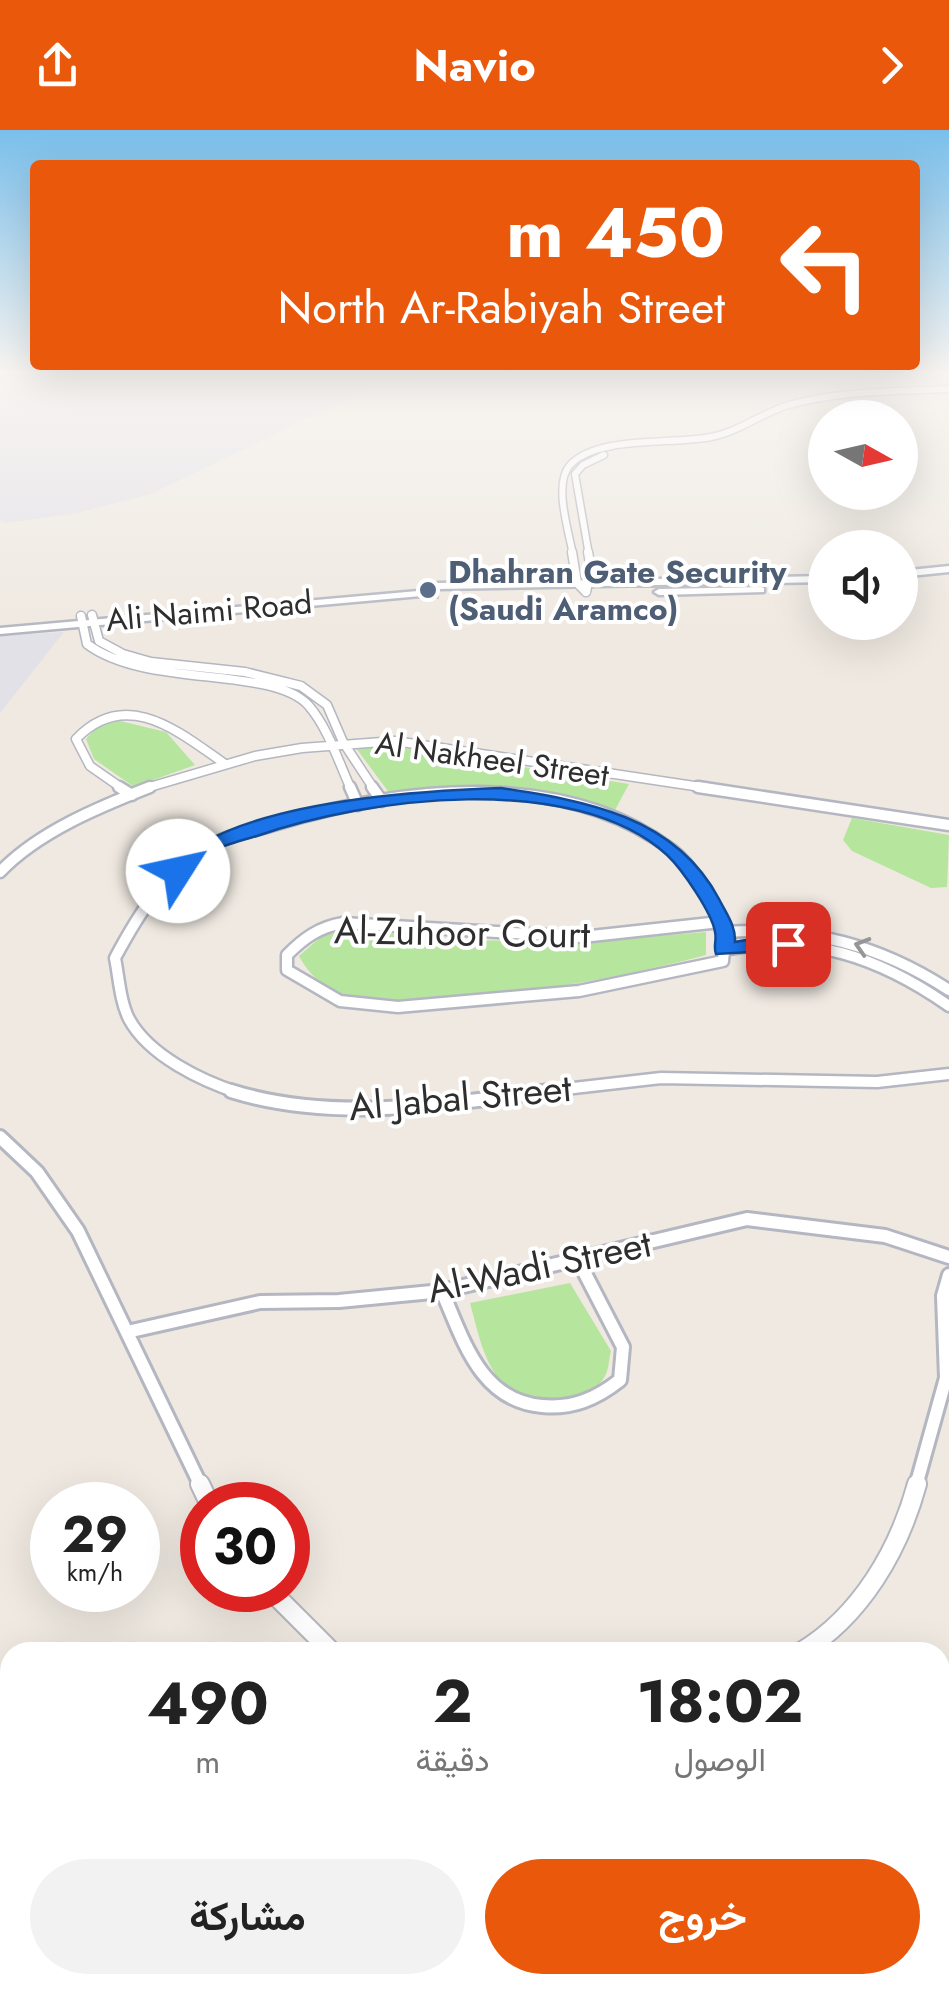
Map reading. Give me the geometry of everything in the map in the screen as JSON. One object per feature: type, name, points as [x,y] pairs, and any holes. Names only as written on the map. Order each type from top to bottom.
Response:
[{"type":"main road","points":[[591,568],[625,577],[808,579]]},
{"type":"main road","points":[[918,572],[949,569]]},
{"type":"main road","points":[[918,581],[949,578]]},
{"type":"main road","points":[[438,590],[577,583],[588,588],[690,580]]},
{"type":"main road","points":[[453,589],[808,588]]},
{"type":"main road","name":"Ali Naimi Road","points":[[0,623],[418,590]]},
{"type":"main road","name":"Ali Naimi Road","points":[[0,631],[88,619]]},
{"type":"street","points":[[577,459],[561,476],[577,583]]},
{"type":"street","points":[[588,588],[591,568],[576,474],[596,459]]},
{"type":"street","points":[[88,619],[99,641],[120,654],[260,676],[307,690],[331,712],[343,741],[382,801]]},
{"type":"street","points":[[88,619],[86,644],[110,660],[289,693],[306,702],[317,716],[358,805]]},
{"type":"street","points":[[132,795],[96,772],[78,754],[76,739],[86,724],[111,716],[148,719],[190,736],[200,748],[225,764]]},
{"type":"street","name":"Al Nakheel Street","points":[[0,872],[59,829],[132,795],[225,764],[343,741],[395,741],[949,825]]},
{"type":"street","name":"Al Jabal Street","points":[[723,927],[702,887],[674,851],[616,819],[573,804],[501,793],[382,801],[300,814],[206,847],[149,895],[115,958],[129,1020],[172,1064],[220,1090],[307,1108],[381,1111],[631,1080],[710,1075],[833,1082],[949,1074]]},
{"type":"street","name":"Al-Zuhoor Court","points":[[723,927],[582,937],[343,923],[320,926],[286,954],[287,970],[311,989],[342,1002],[384,1007],[452,1005],[612,987],[723,961],[724,950]]},
{"type":"street","points":[[949,990],[874,949],[762,928],[723,927],[724,950],[770,942],[832,951],[905,977],[949,1006]]},
{"type":"street","points":[[0,1137],[37,1172],[78,1231],[199,1482]]},
{"type":"street","name":"Al-Wadi Street","points":[[127,1332],[188,1315],[260,1302],[340,1301],[442,1291],[747,1219],[884,1236],[949,1257]]},
{"type":"street","points":[[442,1291],[483,1377],[505,1400],[526,1408],[594,1402],[620,1380],[623,1347],[578,1260]]},
{"type":"street","points":[[818,1642],[830,1634],[884,1567],[911,1506],[946,1378],[943,1296],[949,1275]]},
{"type":"street","points":[[292,1612],[322,1642]]},
{"type":"shaded area","points":[[0,459],[223,459],[151,494],[77,513],[0,521]]},
{"type":"shaded area","points":[[64,632],[0,713],[0,636]]},
{"type":"green space","points":[[120,721],[166,732],[195,765],[134,787],[94,759],[86,739],[99,725]]},
{"type":"green space","points":[[398,747],[629,784],[615,810],[559,798],[475,788],[390,794],[356,748]]},
{"type":"green space","points":[[852,818],[949,835],[947,887],[931,888],[852,851],[843,840]]},
{"type":"green space","points":[[351,930],[464,940],[584,942],[706,932],[706,955],[538,989],[470,997],[372,1000],[331,989],[310,972],[299,956],[323,935]]},
{"type":"green space","points":[[570,1283],[611,1351],[606,1374],[599,1384],[575,1398],[545,1401],[518,1395],[500,1380],[488,1360],[470,1303]]},
{"type":"tunnel","points":[[418,594],[439,594]]},
{"type":"place","name":"Dhahran Gate Security (Saudi Aramco)","points":[[428,590]]},
{"type":"route","points":[[178,871],[206,847],[300,814],[406,797],[501,793],[573,804],[631,824],[674,851],[702,887],[726,932],[724,950],[770,942],[788,944]]}]
